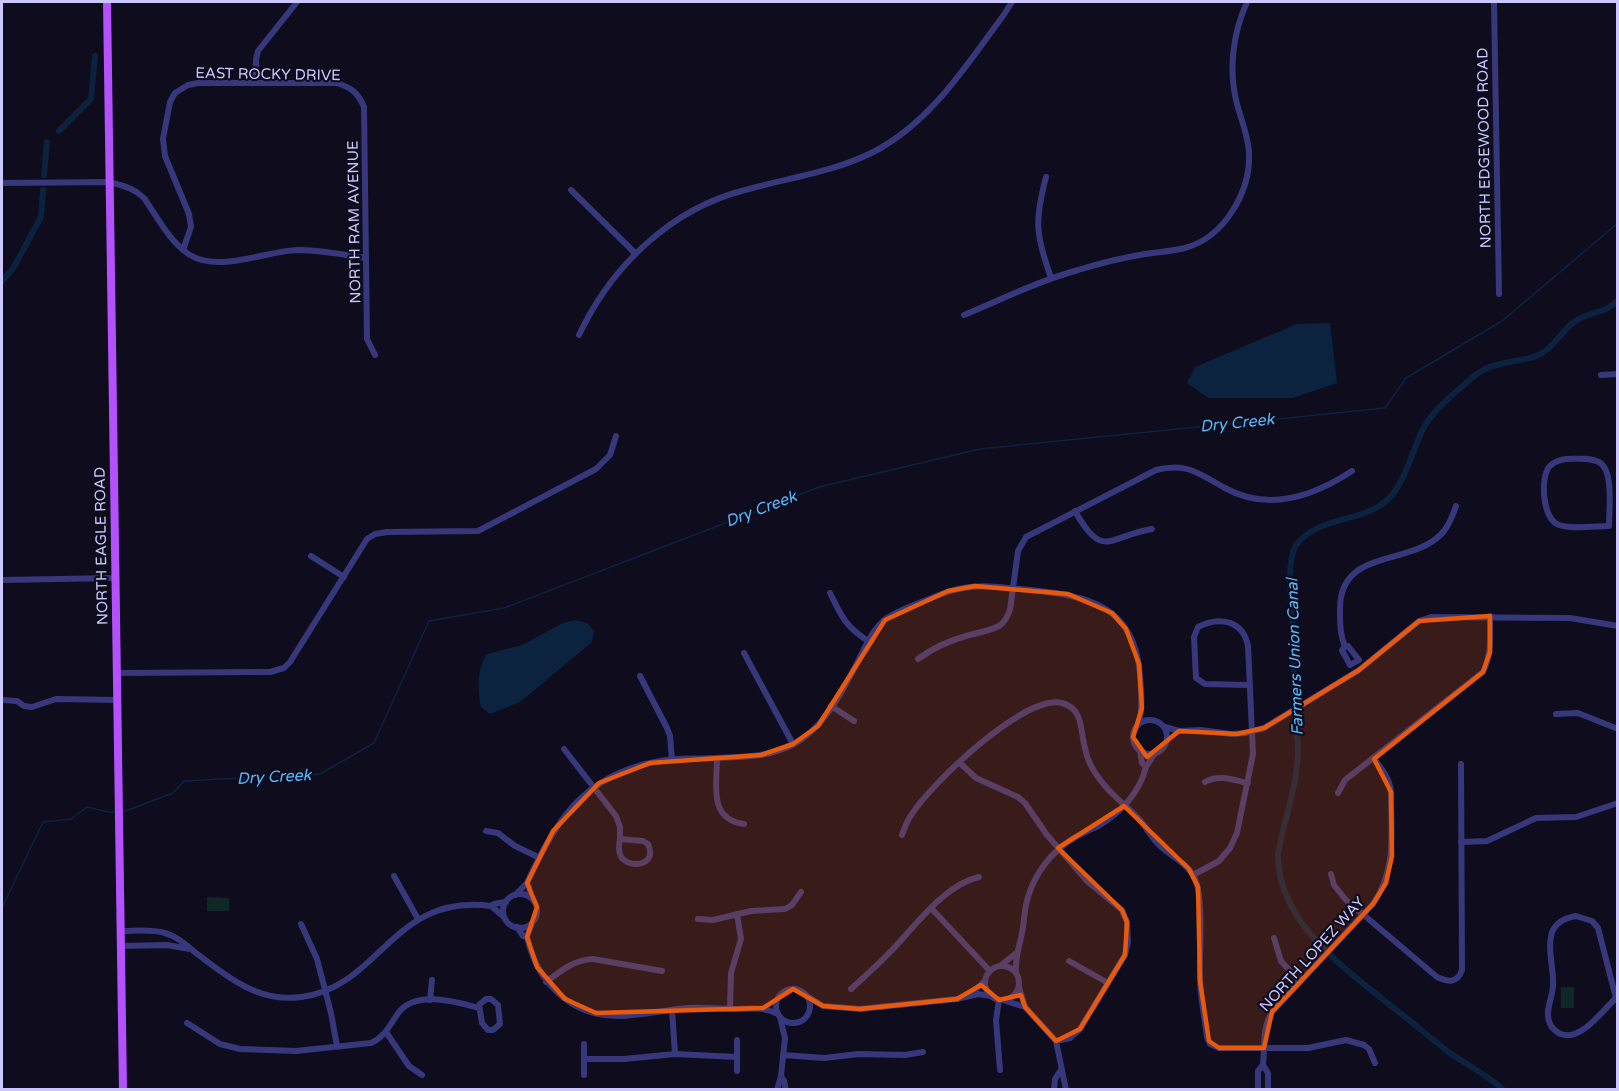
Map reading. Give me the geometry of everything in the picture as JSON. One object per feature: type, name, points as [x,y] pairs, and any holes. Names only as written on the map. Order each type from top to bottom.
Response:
[{"type":"main road","name":"NORTH EAGLE ROAD","points":[[107,2],[123,1089]]},
{"type":"street","points":[[256,83],[258,51],[297,2]]},
{"type":"street","points":[[579,335],[602,293],[620,269],[655,236],[708,203],[742,190],[830,170],[881,148],[903,133],[939,99],[1003,16],[1011,2]]},
{"type":"street","points":[[964,315],[1051,278],[1106,262],[1187,248],[1208,237],[1233,210],[1243,192],[1249,158],[1249,146],[1236,100],[1232,74],[1235,40],[1247,2]]},
{"type":"street","name":"NORTH EDGEWOOD ROAD","points":[[1494,2],[1499,294]]},
{"type":"street","name":"EAST ROCKY DRIVE","points":[[183,250],[191,227],[189,214],[162,148],[170,102],[181,88],[198,83],[337,83],[354,91]]},
{"type":"street","name":"NORTH RAM AVENUE","points":[[354,91],[359,96],[365,113],[368,339],[375,355]]},
{"type":"street","points":[[1046,177],[1038,208],[1037,225],[1040,245],[1051,278]]},
{"type":"street","points":[[2,183],[110,182],[137,191],[183,250],[204,261],[215,262],[299,250],[366,258]]},
{"type":"street","points":[[571,190],[635,253]]},
{"type":"street","points":[[1601,375],[1617,374]]},
{"type":"street","points":[[117,673],[270,672],[279,670],[291,662],[367,539],[375,534],[478,531],[596,469],[610,455],[616,436]]},
{"type":"street","points":[[1609,526],[1608,477],[1604,466],[1598,461],[1588,459],[1566,459],[1556,461],[1549,467],[1545,475],[1545,508],[1549,518],[1564,526],[1609,526],[1617,530]]},
{"type":"street","points":[[918,659],[932,648],[1001,625],[1010,610],[1018,550],[1022,542],[1038,530],[1156,470],[1169,467],[1190,468],[1227,490],[1267,500],[1304,496],[1352,471]]},
{"type":"street","points":[[1357,667],[1350,665],[1342,650],[1345,647],[1340,622],[1340,601],[1342,587],[1348,577],[1360,569],[1436,539],[1451,521],[1456,506]]},
{"type":"street","points":[[1075,511],[1092,537],[1098,540],[1108,542],[1119,540],[1134,533],[1152,529]]},
{"type":"street","points":[[311,556],[344,577]]},
{"type":"street","points":[[2,580],[115,578]]},
{"type":"street","points":[[120,930],[166,933],[179,939],[242,985],[261,994],[282,999],[325,991],[350,977],[400,931],[418,919],[450,908],[491,906],[506,902],[527,884],[538,857],[553,831],[579,800],[614,775],[640,765],[672,759],[761,755],[793,744],[818,726],[868,641],[885,620],[897,612],[948,591],[975,586],[1083,598],[1099,604],[1112,614],[1126,629],[1134,644],[1139,664],[1143,708],[1133,737],[1140,751],[1142,763],[1146,767]]},
{"type":"street","points":[[830,593],[844,622],[868,641]]},
{"type":"street","points":[[1338,793],[1345,780],[1483,672],[1490,652],[1490,616]]},
{"type":"street","points":[[1143,708],[1165,727],[1179,731],[1201,730],[1231,734],[1252,731],[1274,722],[1299,707],[1419,621],[1431,617],[1570,618],[1617,626]]},
{"type":"street","points":[[1193,875],[1219,861],[1230,848],[1237,833],[1253,754],[1252,731],[1246,638],[1236,625],[1227,621],[1215,621],[1198,627],[1195,631],[1196,678],[1205,684],[1249,686]]},
{"type":"street","points":[[744,654],[793,744]]},
{"type":"street","points":[[640,676],[667,728],[672,759]]},
{"type":"street","points":[[2,700],[17,701],[24,706],[32,707],[56,699],[117,700]]},
{"type":"street","points":[[902,835],[920,803],[991,734],[1015,718],[1048,703],[1061,703],[1069,706],[1079,717],[1085,750],[1092,768],[1105,786],[1138,817],[1157,843],[1183,863],[1193,875],[1198,894],[1200,981],[1207,1037],[1210,1044],[1219,1048],[1308,1047],[1346,1040],[1369,1048],[1375,1063]]},
{"type":"street","points":[[831,706],[854,721]]},
{"type":"street","points":[[1556,714],[1578,713],[1617,729]]},
{"type":"street","points":[[1139,723],[1150,719],[1156,720]]},
{"type":"street","points":[[1165,727],[1167,742]]},
{"type":"street","points":[[1140,751],[1150,754],[1160,751],[1179,731]]},
{"type":"street","points":[[564,749],[616,816],[620,827],[619,852],[622,859],[628,863],[639,864],[650,858],[648,844],[643,841],[620,839]]},
{"type":"street","points":[[1066,1089],[1056,1041],[1025,1007],[1016,973],[1016,954],[1030,891],[1044,865],[1059,849],[1074,837],[1107,820],[1124,806],[1139,784],[1155,753]]},
{"type":"street","points":[[717,758],[716,799],[718,807],[728,819],[744,824]]},
{"type":"street","name":"NORTH LOPEZ WAY","points":[[1268,1089],[1268,1073],[1263,1065],[1264,1030],[1268,1019],[1373,904],[1386,883],[1392,856],[1390,785],[1374,759]]},
{"type":"street","points":[[960,763],[976,778],[1018,797],[1088,882],[1118,905],[1125,916],[1127,949],[1080,1029],[1070,1038],[1056,1041]]},
{"type":"street","points":[[1331,874],[1334,885],[1341,894],[1437,977],[1447,982],[1460,977],[1462,970],[1461,764]]},
{"type":"street","points":[[1205,782],[1212,777],[1219,777],[1248,783]]},
{"type":"street","points":[[1461,842],[1486,842],[1536,818],[1576,817],[1617,803]]},
{"type":"street","points":[[486,831],[498,833],[515,846],[538,857]]},
{"type":"street","points":[[394,876],[418,919]]},
{"type":"street","points":[[851,989],[888,955],[913,925],[960,882],[979,876]]},
{"type":"street","points":[[527,884],[530,887],[531,898]]},
{"type":"street","points":[[698,919],[713,920],[737,914],[785,909],[792,905],[801,892]]},
{"type":"street","points":[[514,895],[526,895],[537,907],[527,937],[533,958],[546,982],[565,999],[581,1009],[617,1016],[688,1008],[763,1008],[786,1022],[799,1022]]},
{"type":"street","points":[[505,918],[503,912],[506,902]]},
{"type":"street","points":[[491,906],[512,926],[522,927],[532,923]]},
{"type":"street","points":[[931,908],[990,971]]},
{"type":"street","points":[[730,1009],[731,973],[741,939],[737,914]]},
{"type":"street","points":[[1576,916],[1584,917],[1598,928],[1617,1000],[1575,1035],[1560,1034],[1553,1029],[1548,1012],[1553,984],[1550,938],[1554,928],[1561,921],[1576,916]]},
{"type":"street","points":[[301,924],[317,959],[337,1046]]},
{"type":"street","points":[[517,927],[523,936],[527,937]]},
{"type":"street","points":[[1274,938],[1281,961],[1300,982]]},
{"type":"street","points":[[120,946],[167,945],[191,949]]},
{"type":"street","points":[[967,997],[985,981],[990,971],[1016,954]]},
{"type":"street","points":[[546,982],[569,965],[585,959],[662,971]]},
{"type":"street","points":[[1070,961],[1108,983]]},
{"type":"street","points":[[1000,966],[1016,973]]},
{"type":"street","points":[[430,1000],[432,980]]},
{"type":"street","points":[[985,981],[987,992],[991,996]]},
{"type":"street","points":[[1001,1000],[1014,996],[1019,987]]},
{"type":"street","points":[[763,1008],[786,991],[794,989],[801,991],[823,1006],[860,1009],[978,994],[1025,1007]]},
{"type":"street","points":[[807,996],[810,1006],[807,1017]]},
{"type":"street","points":[[187,1023],[220,1044],[240,1049],[296,1051],[371,1043],[386,1032],[400,1011],[409,1003],[420,999],[479,1008]]},
{"type":"street","points":[[486,999],[496,1001],[501,1019],[498,1027],[493,1030],[484,1028],[479,1008],[486,999]]},
{"type":"street","points":[[777,1089],[781,1076],[785,1038],[776,1006],[778,999]]},
{"type":"street","points":[[1000,1070],[996,1020],[1001,1000]]},
{"type":"street","points":[[785,1038],[799,1022],[823,1006]]},
{"type":"street","points":[[672,1010],[675,1054]]},
{"type":"street","points":[[386,1032],[409,1066],[422,1075]]},
{"type":"street","points":[[737,1040],[737,1071]]},
{"type":"street","points":[[584,1044],[584,1075]]},
{"type":"street","points":[[783,1055],[824,1058],[863,1054],[904,1055],[923,1052]]},
{"type":"street","points":[[584,1059],[624,1059],[675,1054],[737,1057]]},
{"type":"street","name":"NORTH LOPEZ WAY","points":[[1258,1089],[1258,1071],[1263,1065]]},
{"type":"street","points":[[1054,1089],[1055,1080],[1061,1070]]},
{"type":"street","points":[[781,1076],[786,1089]]},
{"type":"highlighted area","points":[[975,586],[1068,594],[1112,613],[1126,629],[1139,664],[1142,708],[1133,737],[1147,757],[1179,731],[1237,734],[1264,728],[1359,670],[1419,621],[1490,616],[1490,652],[1483,672],[1374,759],[1391,792],[1392,856],[1386,883],[1373,904],[1272,1012],[1264,1048],[1219,1048],[1209,1041],[1200,981],[1198,887],[1189,869],[1124,806],[1058,848],[1122,910],[1127,922],[1125,955],[1080,1029],[1056,1041],[1025,1007],[1021,995],[999,1000],[981,985],[957,999],[860,1009],[823,1006],[793,989],[763,1008],[596,1013],[565,999],[537,967],[527,937],[537,907],[527,883],[553,831],[599,783],[650,763],[761,755],[793,744],[818,726],[885,620],[948,591]]},
{"type":"green space","points":[[207,897],[229,898],[229,911],[207,911]]},
{"type":"green space","points":[[1561,987],[1574,987],[1574,1008],[1561,1008]]},
{"type":"water","points":[[1330,323],[1337,383],[1293,398],[1208,398],[1187,383],[1195,367],[1297,324]]},
{"type":"water","points":[[575,620],[587,623],[594,631],[592,642],[520,702],[490,714],[481,707],[479,680],[481,666],[487,654],[522,645],[563,623]]},
{"type":"waterway","points":[[59,131],[91,99],[95,56]]},
{"type":"waterway","points":[[44,175],[47,142]]},
{"type":"waterway","points":[[2,281],[14,267],[41,217],[43,190]]},
{"type":"waterway","name":"Dry Creek","points":[[123,812],[173,793],[184,781],[320,774],[374,743],[429,621],[504,608],[819,487],[980,449],[1385,408],[1406,378],[1502,321],[1618,223]]},
{"type":"waterway","name":"Farmers Union Canal","points":[[1503,1090],[1450,1053],[1340,964],[1303,925],[1290,903],[1281,880],[1278,854],[1293,791],[1298,752],[1290,592],[1291,559],[1297,544],[1307,534],[1331,523],[1370,511],[1392,495],[1428,421],[1473,377],[1487,368],[1540,355],[1574,322],[1608,308],[1618,300]]},
{"type":"waterway","name":"Dry Creek","points":[[2,908],[43,822],[71,819],[87,807],[115,812]]}]
